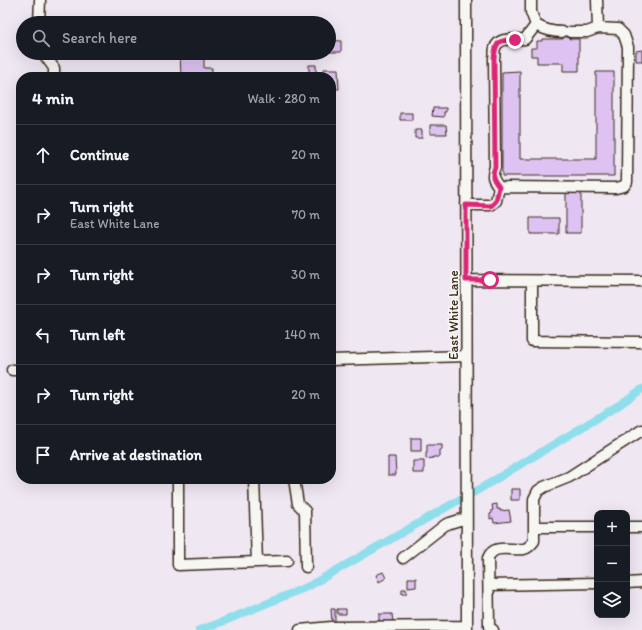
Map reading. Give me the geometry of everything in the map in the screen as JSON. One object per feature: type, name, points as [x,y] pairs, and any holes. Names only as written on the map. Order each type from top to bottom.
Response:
[{"type":"street","points":[[39,16],[40,0]]},
{"type":"street","name":"East White Lane","points":[[466,0],[467,628]]},
{"type":"street","points":[[499,187],[616,188],[624,186],[628,182],[628,47],[624,36],[618,29],[598,28],[587,32],[553,32],[545,30],[536,25],[531,12],[531,0]]},
{"type":"street","points":[[597,0],[598,28]]},
{"type":"street","points":[[466,205],[491,206],[496,201],[499,187],[492,176],[495,167],[495,48],[498,43],[503,40],[525,39],[536,25]]},
{"type":"street","points":[[48,60],[54,68],[54,72]]},
{"type":"street","points":[[466,280],[642,281]]},
{"type":"street","points":[[532,281],[532,341],[642,342]]},
{"type":"street","points":[[336,360],[466,356]]},
{"type":"street","points":[[493,630],[489,627],[488,558],[490,552],[495,549],[524,549],[529,546],[534,541],[534,499],[538,491],[569,477],[642,430]]},
{"type":"street","points":[[178,484],[178,565],[287,561]]},
{"type":"street","points":[[254,484],[257,562]]},
{"type":"street","points":[[295,484],[298,504],[305,511],[306,567]]},
{"type":"street","points":[[403,558],[445,526],[466,518]]},
{"type":"street","points":[[534,527],[594,527]]},
{"type":"street","points":[[630,527],[642,527]]},
{"type":"street","points":[[630,583],[642,582]]},
{"type":"street","points":[[489,585],[594,583]]},
{"type":"street","points":[[300,630],[330,627],[467,628]]},
{"type":"building","points":[[562,29],[570,29],[570,39],[579,39],[579,71],[563,71],[563,63],[537,63],[537,56],[531,56],[531,48],[537,48],[537,41],[542,41],[542,39],[563,39]]},
{"type":"building","points":[[336,41],[341,41],[341,52],[336,52]]},
{"type":"building","points":[[642,50],[642,61],[636,61],[636,51]]},
{"type":"building","points":[[180,60],[204,60],[204,68],[212,68],[212,72],[181,72]]},
{"type":"building","points":[[309,65],[316,65],[316,72],[309,72]]},
{"type":"building","points":[[324,69],[338,69],[339,89],[336,89],[336,72],[324,72]]},
{"type":"building","points":[[520,71],[520,159],[596,159],[596,72],[614,72],[614,176],[502,176],[502,72]]},
{"type":"building","points":[[433,108],[446,108],[444,117],[432,116]]},
{"type":"building","points":[[400,113],[412,113],[412,120],[400,120]]},
{"type":"building","points":[[430,125],[446,125],[447,134],[430,134]]},
{"type":"building","points":[[415,130],[422,130],[422,138],[415,138]]},
{"type":"building","points":[[566,193],[581,193],[581,233],[566,233]]},
{"type":"building","points":[[530,218],[559,218],[559,234],[530,234]]},
{"type":"building","points":[[411,438],[421,438],[421,451],[411,451]]},
{"type":"building","points":[[427,445],[442,445],[440,457],[426,459]]},
{"type":"building","points":[[388,457],[395,457],[396,475],[388,475]]},
{"type":"building","points":[[413,461],[424,461],[424,473],[413,473]]},
{"type":"building","points":[[511,489],[520,489],[520,500],[511,500]]},
{"type":"building","points":[[497,504],[497,509],[500,509],[500,511],[509,510],[511,521],[494,523],[493,518],[490,519],[490,514],[493,510],[492,505]]},
{"type":"building","points":[[383,572],[386,578],[379,582],[376,575]]},
{"type":"building","points":[[408,578],[416,578],[416,587],[408,588]]},
{"type":"building","points":[[402,589],[406,589],[406,594],[402,594]]},
{"type":"building","points":[[331,609],[335,609],[335,623],[332,623]]},
{"type":"building","points":[[337,609],[346,609],[346,614],[337,614]]},
{"type":"building","points":[[379,614],[392,614],[393,622],[379,622]]},
{"type":"waterway","points":[[473,493],[619,405],[642,389]]},
{"type":"waterway","points":[[199,630],[309,586],[459,500]]},
{"type":"route","points":[[490,280],[466,280],[466,205],[491,206],[496,201],[499,187],[492,176],[495,167],[495,48],[498,43],[503,40],[515,40]]}]
